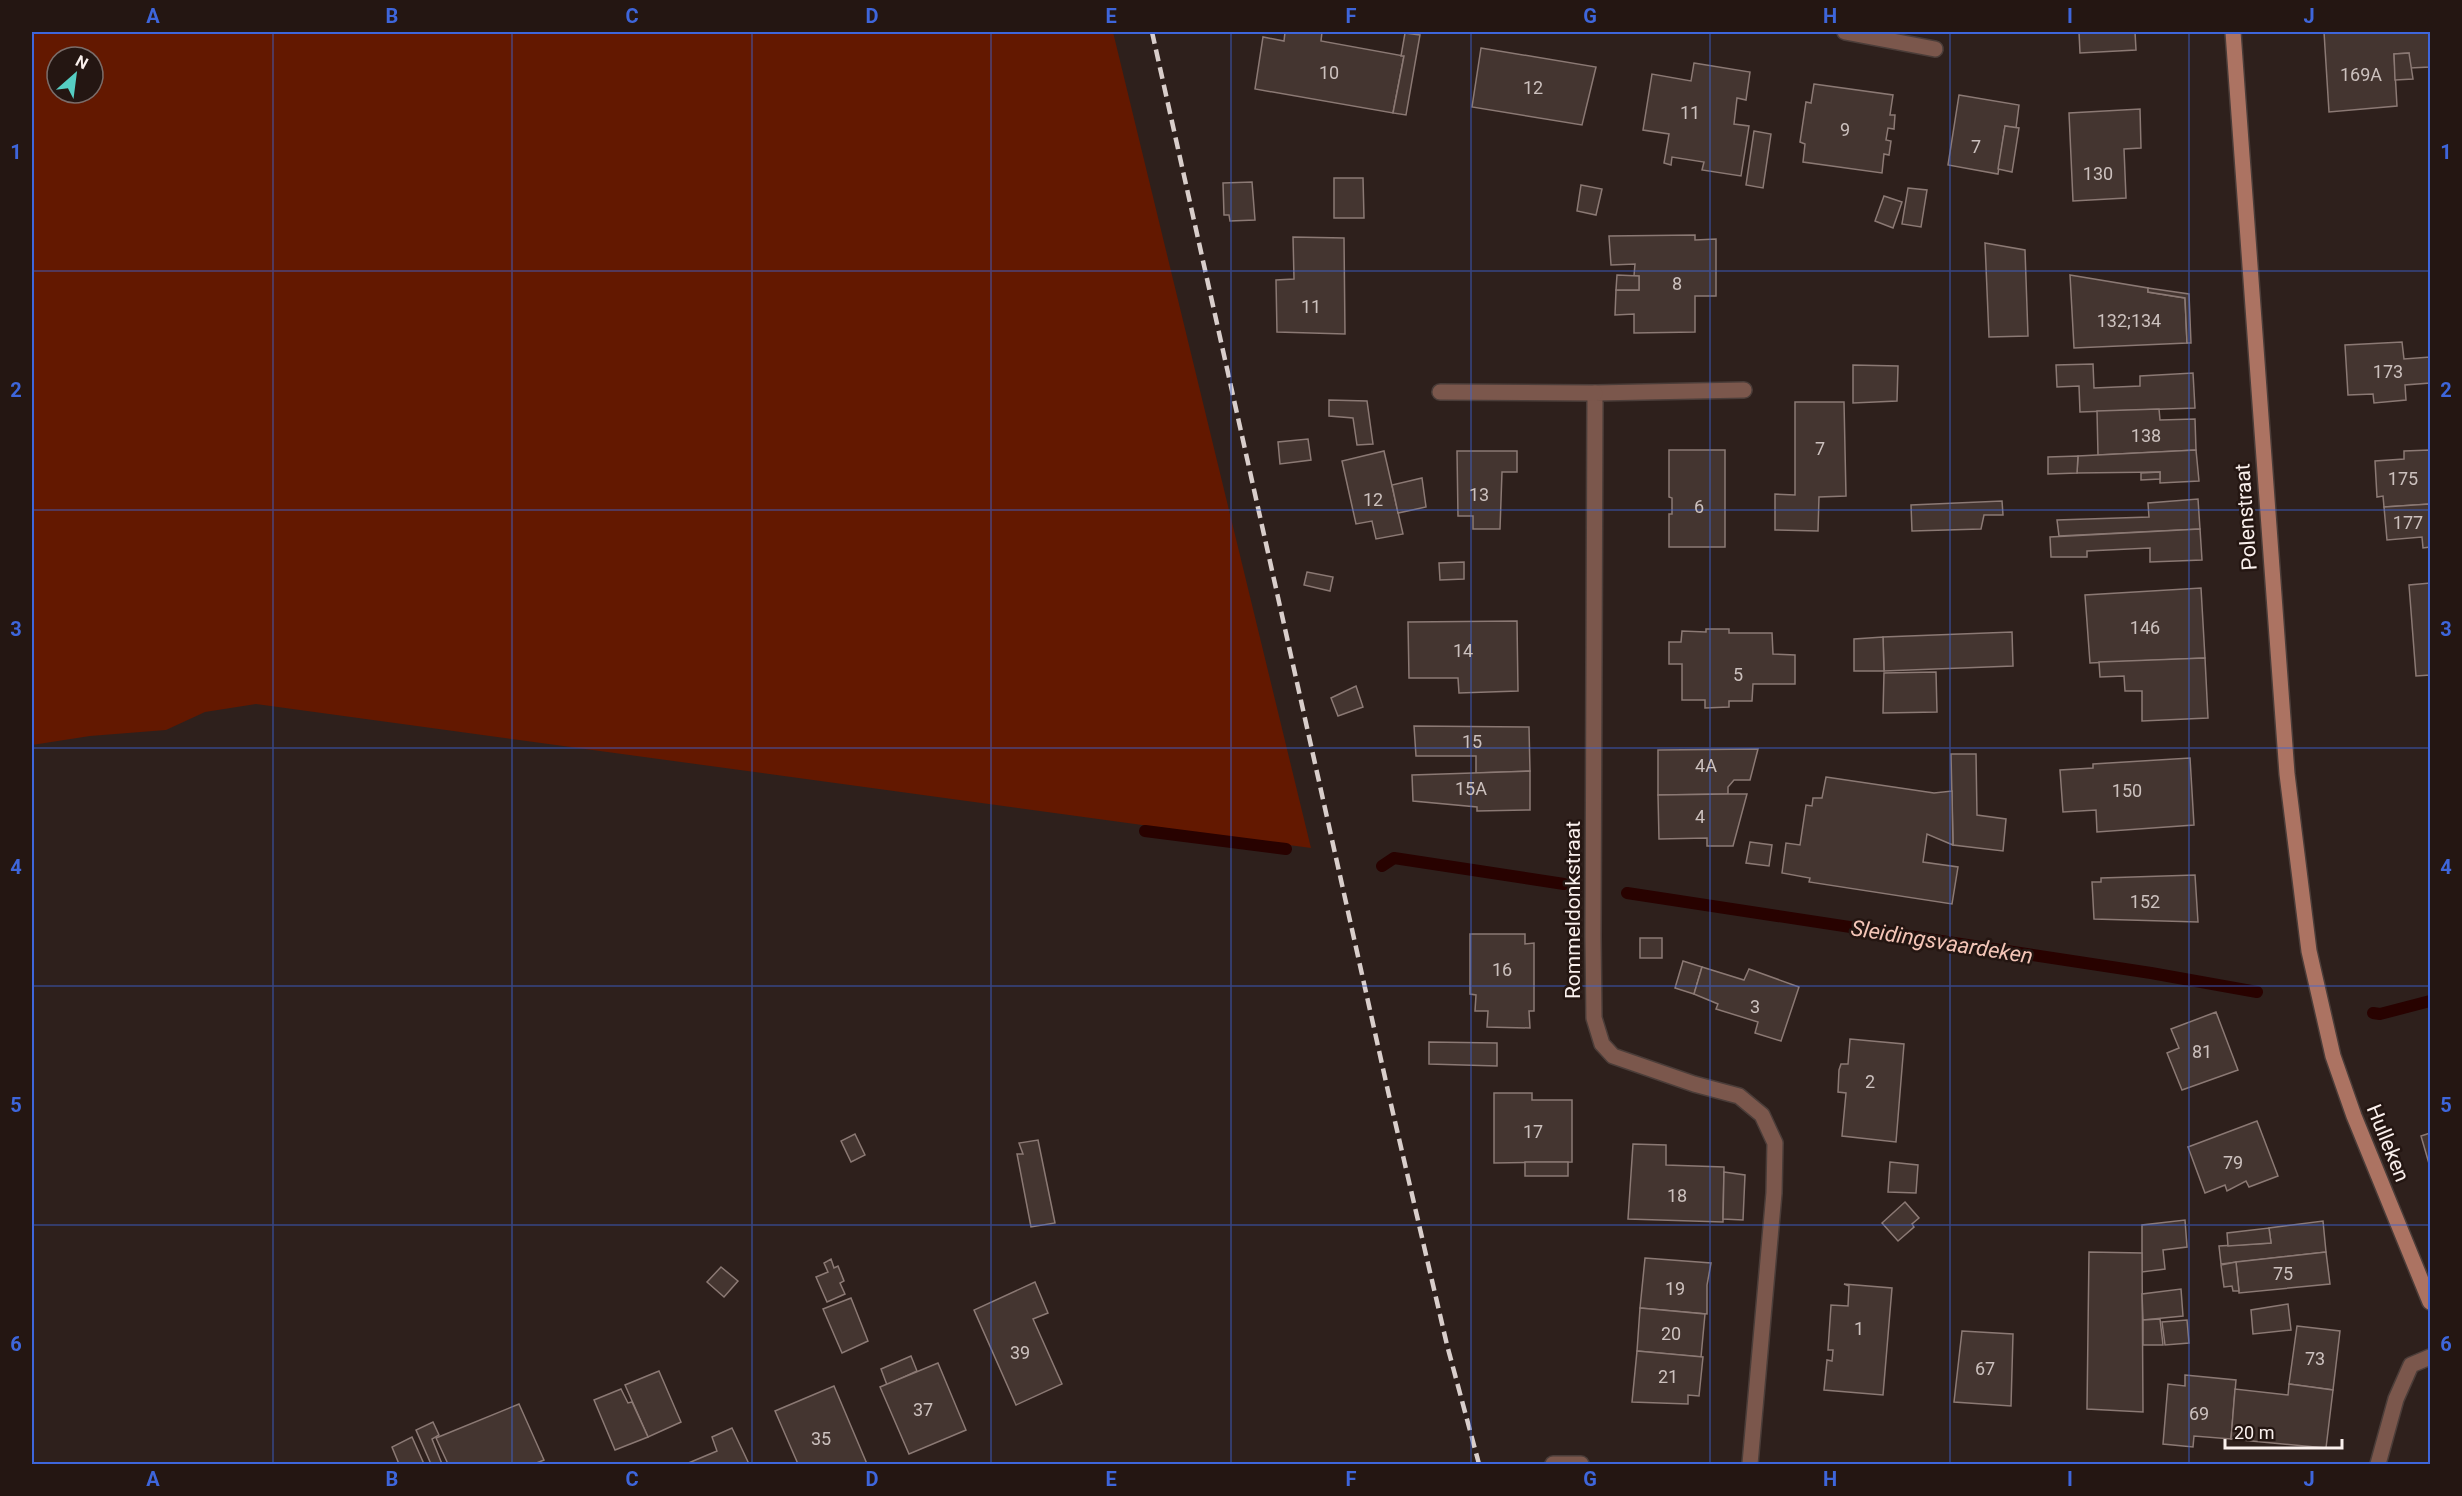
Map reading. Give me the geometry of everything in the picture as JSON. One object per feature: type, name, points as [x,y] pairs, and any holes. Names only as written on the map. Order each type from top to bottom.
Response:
[{"type":"main road","name":"Polenstraat","points":[[2232,32],[2287,774],[2309,951],[2319,996]]},
{"type":"main road","name":"Hulleken","points":[[2319,996],[2333,1056],[2354,1116],[2430,1302]]},
{"type":"street","points":[[1845,32],[1935,49]]},
{"type":"street","points":[[1440,392],[1595,393],[1744,390]]},
{"type":"street","name":"Rommeldonkstraat","points":[[1595,393],[1594,1018],[1602,1044],[1613,1056],[1694,1084],[1739,1096],[1762,1115],[1775,1143],[1774,1193],[1750,1464]]},
{"type":"street","points":[[2378,1464],[2396,1399],[2411,1365],[2430,1357]]},
{"type":"street","points":[[1553,1464],[1581,1464]]},
{"type":"shaded area","points":[[32,32],[1113,32],[1311,848],[256,704],[205,712],[166,730],[90,736],[32,745]]},
{"type":"building","points":[[1285,32],[1322,32],[1321,41],[1404,56],[1393,113],[1255,89],[1263,37],[1284,41]]},
{"type":"building","points":[[2079,32],[2135,32],[2136,50],[2080,53]]},
{"type":"building","points":[[2324,32],[2430,32],[2430,67],[2410,68],[2409,53],[2394,54],[2397,106],[2329,112]]},
{"type":"building","points":[[1405,33],[1420,35],[1406,115],[1393,113],[1404,56],[1401,56]]},
{"type":"building","points":[[1481,48],[1596,67],[1582,125],[1472,107]]},
{"type":"building","points":[[2409,53],[2413,79],[2395,80],[2394,54]]},
{"type":"building","points":[[1694,63],[1750,72],[1746,100],[1737,98],[1734,124],[1749,126],[1741,176],[1702,170],[1704,162],[1672,157],[1671,165],[1664,163],[1669,134],[1643,130],[1652,74],[1691,81]]},
{"type":"building","points":[[1814,84],[1893,95],[1890,115],[1895,115],[1894,129],[1888,128],[1886,140],[1891,141],[1889,155],[1884,154],[1882,173],[1803,162],[1805,144],[1800,142],[1806,102],[1811,103]]},
{"type":"building","points":[[1959,95],[2019,105],[2016,128],[2005,126],[1998,174],[1948,165]]},
{"type":"building","points":[[2140,109],[2141,148],[2124,149],[2126,198],[2073,201],[2069,113]]},
{"type":"building","points":[[2005,126],[2019,128],[2012,172],[1998,169]]},
{"type":"building","points":[[1754,131],[1771,134],[1763,188],[1746,185]]},
{"type":"building","points":[[1334,178],[1363,178],[1364,218],[1334,218]]},
{"type":"building","points":[[1252,182],[1255,220],[1230,221],[1229,215],[1224,215],[1223,183]]},
{"type":"building","points":[[1581,185],[1602,189],[1596,215],[1577,211]]},
{"type":"building","points":[[1908,188],[1927,190],[1921,227],[1902,224]]},
{"type":"building","points":[[1884,196],[1902,202],[1893,228],[1875,221]]},
{"type":"building","points":[[1695,235],[1695,240],[1716,239],[1716,296],[1695,296],[1695,332],[1634,333],[1634,314],[1615,315],[1616,290],[1639,290],[1639,276],[1634,276],[1635,264],[1611,265],[1609,236]]},
{"type":"building","points":[[1293,237],[1344,238],[1345,334],[1277,332],[1276,280],[1294,279]]},
{"type":"building","points":[[1985,243],[2025,250],[2028,336],[1989,337]]},
{"type":"building","points":[[1617,275],[1639,276],[1639,290],[1616,290]]},
{"type":"building","points":[[2070,275],[2148,288],[2148,292],[2185,298],[2187,343],[2074,348]]},
{"type":"building","points":[[2148,288],[2189,294],[2191,343],[2187,343],[2185,298],[2148,292]]},
{"type":"building","points":[[2402,342],[2404,359],[2430,357],[2430,383],[2405,385],[2406,400],[2374,403],[2373,394],[2348,395],[2345,345]]},
{"type":"building","points":[[2093,364],[2094,388],[2140,386],[2140,376],[2193,373],[2195,408],[2080,412],[2079,386],[2057,387],[2056,365]]},
{"type":"building","points":[[1853,365],[1898,366],[1897,401],[1853,403]]},
{"type":"building","points":[[1329,400],[1367,401],[1373,444],[1357,445],[1353,418],[1329,416]]},
{"type":"building","points":[[1795,402],[1844,402],[1846,496],[1819,497],[1818,531],[1775,530],[1775,494],[1795,495]]},
{"type":"building","points":[[2159,409],[2160,420],[2195,419],[2196,450],[2098,455],[2097,411]]},
{"type":"building","points":[[1308,439],[1311,460],[1280,464],[1278,442]]},
{"type":"building","points":[[1669,450],[1725,450],[1725,547],[1669,547],[1669,514],[1672,514],[1672,498],[1669,497]]},
{"type":"building","points":[[2196,450],[2199,481],[2160,483],[2160,472],[2077,473],[2078,456]]},
{"type":"building","points":[[2430,450],[2430,504],[2384,507],[2383,496],[2377,497],[2375,461],[2404,459],[2404,451]]},
{"type":"building","points":[[1384,451],[1403,534],[1376,539],[1372,521],[1356,524],[1342,461]]},
{"type":"building","points":[[1457,451],[1517,451],[1517,472],[1502,472],[1500,529],[1473,529],[1473,516],[1458,516]]},
{"type":"building","points":[[2078,456],[2077,473],[2048,474],[2048,457]]},
{"type":"building","points":[[2160,472],[2160,479],[2141,480],[2141,473]]},
{"type":"building","points":[[1422,478],[1426,507],[1398,513],[1392,485]]},
{"type":"building","points":[[2198,499],[2200,529],[2059,536],[2057,520],[2149,517],[2148,503]]},
{"type":"building","points":[[2002,501],[2003,515],[1984,515],[1981,529],[1912,531],[1911,505]]},
{"type":"building","points":[[2430,504],[2430,547],[2423,548],[2422,537],[2387,540],[2384,507]]},
{"type":"building","points":[[2200,529],[2202,560],[2150,562],[2150,548],[2087,551],[2087,557],[2051,557],[2050,537]]},
{"type":"building","points":[[1464,562],[1464,579],[1440,580],[1439,563]]},
{"type":"building","points":[[1307,572],[1333,577],[1330,591],[1304,585]]},
{"type":"building","points":[[2430,583],[2430,675],[2416,676],[2409,585]]},
{"type":"building","points":[[2201,588],[2205,658],[2090,663],[2085,595]]},
{"type":"building","points":[[1517,621],[1518,691],[1459,693],[1458,678],[1409,678],[1408,622]]},
{"type":"building","points":[[1706,629],[1729,629],[1729,633],[1772,633],[1773,654],[1795,655],[1795,684],[1753,684],[1752,701],[1729,701],[1729,707],[1705,708],[1705,700],[1682,700],[1682,664],[1669,664],[1669,642],[1681,642],[1682,631],[1706,632]]},
{"type":"building","points":[[2012,632],[2013,666],[1884,671],[1883,637]]},
{"type":"building","points":[[1883,637],[1884,671],[1854,671],[1854,639]]},
{"type":"building","points":[[2205,658],[2208,718],[2142,721],[2142,691],[2125,691],[2124,676],[2100,677],[2099,662]]},
{"type":"building","points":[[1936,672],[1937,712],[1883,713],[1884,673]]},
{"type":"building","points":[[1356,686],[1363,707],[1338,716],[1331,698]]},
{"type":"building","points":[[1414,726],[1529,727],[1530,771],[1476,773],[1476,756],[1416,756]]},
{"type":"building","points":[[1758,749],[1750,780],[1734,780],[1728,787],[1728,794],[1658,795],[1658,750]]},
{"type":"building","points":[[1951,754],[1976,754],[1977,815],[2006,819],[2003,851],[1953,845]]},
{"type":"building","points":[[2190,758],[2194,825],[2097,832],[2096,810],[2063,812],[2060,770],[2093,768],[2093,764]]},
{"type":"building","points":[[1530,771],[1530,810],[1477,811],[1477,807],[1413,801],[1412,775]]},
{"type":"building","points":[[1826,777],[1934,793],[1952,791],[1953,845],[1927,834],[1923,862],[1958,867],[1952,904],[1809,882],[1810,878],[1782,873],[1786,843],[1800,845],[1806,805],[1812,806],[1813,798],[1822,798]]},
{"type":"building","points":[[1747,794],[1733,846],[1707,846],[1707,838],[1659,839],[1658,795]]},
{"type":"building","points":[[1750,842],[1772,845],[1769,866],[1746,863]]},
{"type":"building","points":[[2195,875],[2198,922],[2094,919],[2092,882],[2101,882],[2101,878]]},
{"type":"building","points":[[1470,934],[1525,934],[1525,944],[1534,943],[1534,1011],[1529,1011],[1530,1028],[1487,1027],[1488,1011],[1475,1011],[1476,995],[1470,994]]},
{"type":"building","points":[[1640,938],[1662,938],[1662,958],[1640,958]]},
{"type":"building","points":[[1683,961],[1702,967],[1694,994],[1675,988]]},
{"type":"building","points":[[1702,967],[1744,980],[1749,969],[1799,987],[1781,1041],[1755,1033],[1758,1022],[1716,1009],[1718,1004],[1694,994]]},
{"type":"building","points":[[2216,1012],[2238,1070],[2182,1090],[2167,1053],[2179,1048],[2171,1029]]},
{"type":"building","points":[[1850,1039],[1904,1044],[1896,1142],[1842,1136],[1846,1093],[1838,1092],[1839,1070],[1841,1064],[1848,1064]]},
{"type":"building","points":[[1429,1042],[1497,1043],[1497,1066],[1429,1064]]},
{"type":"building","points":[[1494,1093],[1532,1093],[1532,1100],[1572,1100],[1572,1162],[1494,1163]]},
{"type":"building","points":[[2257,1121],[2278,1176],[2249,1187],[2246,1181],[2227,1191],[2225,1185],[2205,1193],[2188,1147]]},
{"type":"building","points":[[2430,1133],[2430,1167],[2421,1136]]},
{"type":"building","points":[[855,1134],[865,1155],[851,1162],[841,1141]]},
{"type":"building","points":[[1038,1140],[1055,1223],[1031,1227],[1017,1154],[1023,1154],[1019,1143]]},
{"type":"building","points":[[1633,1144],[1666,1145],[1666,1165],[1724,1167],[1723,1222],[1628,1219]]},
{"type":"building","points":[[1525,1162],[1568,1162],[1568,1176],[1525,1176]]},
{"type":"building","points":[[1890,1162],[1918,1165],[1916,1193],[1888,1192]]},
{"type":"building","points":[[1724,1172],[1745,1175],[1743,1220],[1723,1219]]},
{"type":"building","points":[[1905,1202],[1919,1218],[1912,1224],[1914,1227],[1898,1241],[1882,1223]]},
{"type":"building","points":[[2185,1220],[2187,1247],[2163,1250],[2165,1269],[2142,1272],[2142,1225]]},
{"type":"building","points":[[2323,1221],[2326,1252],[2221,1264],[2219,1246],[2271,1243],[2269,1228]]},
{"type":"building","points":[[2269,1228],[2271,1243],[2228,1246],[2227,1233]]},
{"type":"building","points":[[2089,1252],[2142,1253],[2143,1412],[2087,1409]]},
{"type":"building","points":[[2326,1252],[2330,1284],[2239,1293],[2236,1262]]},
{"type":"building","points":[[1645,1258],[1711,1263],[1707,1285],[1707,1314],[1640,1308]]},
{"type":"building","points":[[831,1259],[834,1268],[838,1266],[844,1281],[840,1283],[845,1294],[827,1302],[816,1277],[828,1272],[824,1263]]},
{"type":"building","points":[[2236,1262],[2239,1291],[2233,1291],[2232,1286],[2224,1287],[2221,1265]]},
{"type":"building","points":[[721,1267],[738,1281],[724,1297],[707,1282]]},
{"type":"building","points":[[1035,1282],[1048,1313],[1033,1319],[1062,1384],[1016,1405],[974,1310]]},
{"type":"building","points":[[1844,1284],[1892,1288],[1883,1395],[1824,1390],[1827,1360],[1832,1361],[1833,1350],[1828,1350],[1831,1305],[1848,1306],[1849,1286]]},
{"type":"building","points":[[2181,1289],[2183,1316],[2143,1320],[2142,1294]]},
{"type":"building","points":[[851,1298],[868,1341],[842,1353],[823,1309]]},
{"type":"building","points":[[2288,1304],[2291,1330],[2253,1334],[2251,1310]]},
{"type":"building","points":[[1640,1308],[1705,1314],[1701,1357],[1637,1351]]},
{"type":"building","points":[[2160,1319],[2163,1345],[2143,1345],[2143,1320]]},
{"type":"building","points":[[2187,1320],[2189,1343],[2165,1345],[2162,1322]]},
{"type":"building","points":[[2297,1326],[2340,1331],[2333,1390],[2289,1384]]},
{"type":"building","points":[[1962,1331],[2013,1334],[2011,1406],[1954,1402]]},
{"type":"building","points":[[1637,1351],[1703,1357],[1699,1396],[1688,1395],[1688,1404],[1632,1402]]},
{"type":"building","points":[[911,1356],[917,1371],[887,1385],[881,1369]]},
{"type":"building","points":[[938,1363],[966,1430],[909,1454],[880,1387]]},
{"type":"building","points":[[659,1371],[681,1422],[648,1437],[625,1385]]},
{"type":"building","points":[[2185,1375],[2236,1380],[2231,1439],[2194,1436],[2193,1447],[2163,1444],[2168,1384],[2185,1386]]},
{"type":"building","points":[[2289,1384],[2333,1390],[2326,1448],[2231,1439],[2235,1389],[2288,1395]]},
{"type":"building","points":[[834,1386],[867,1464],[798,1464],[775,1411]]},
{"type":"building","points":[[621,1389],[628,1403],[632,1402],[648,1437],[615,1450],[594,1400]]},
{"type":"building","points":[[519,1404],[544,1460],[534,1464],[448,1464],[436,1438]]},
{"type":"building","points":[[433,1422],[439,1435],[432,1439],[442,1464],[431,1464],[416,1430]]},
{"type":"building","points":[[732,1428],[749,1464],[686,1464],[717,1451],[712,1437]]},
{"type":"building","points":[[412,1437],[424,1464],[399,1464],[392,1447]]},
{"type":"waterway","name":"Sleidingsvaardeken","points":[[1145,831],[1286,849]]},
{"type":"waterway","name":"Sleidingsvaardeken","points":[[1382,866],[1394,858],[1564,884]]},
{"type":"waterway","name":"Sleidingsvaardeken","points":[[1627,893],[2151,973],[2257,992]]},
{"type":"waterway","name":"Sleidingsvaardeken","points":[[2373,1013],[2380,1014],[2430,1001]]},
{"type":"railway","points":[[1152,32],[1390,1100],[1447,1345],[1479,1464]]}]
